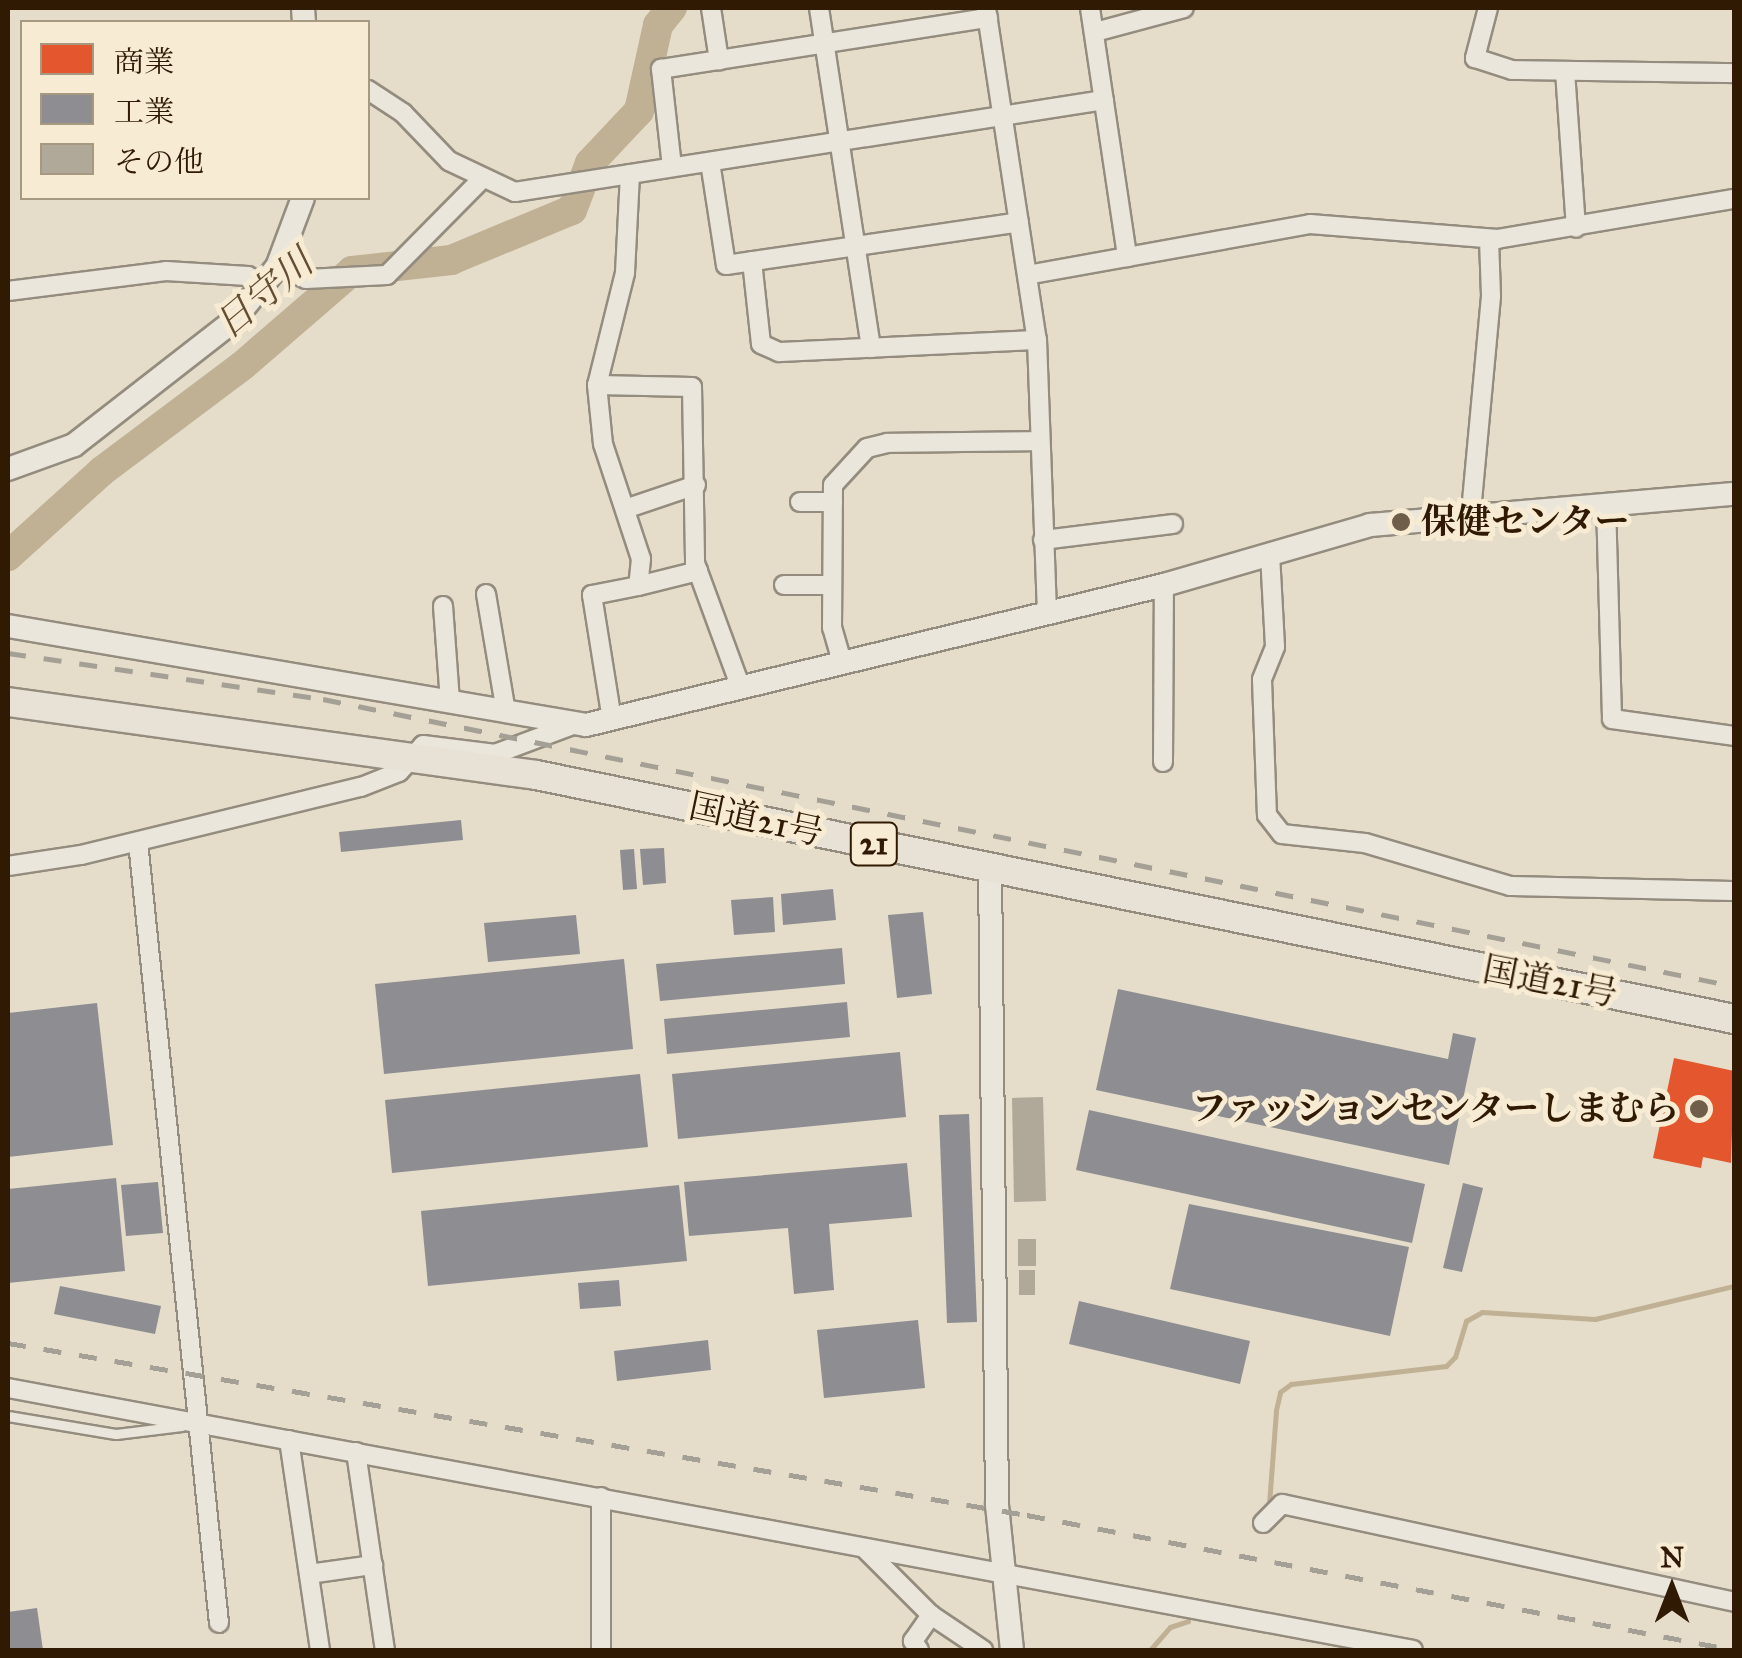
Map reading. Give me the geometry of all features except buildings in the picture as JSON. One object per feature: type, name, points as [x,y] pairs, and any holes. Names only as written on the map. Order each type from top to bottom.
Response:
[{"type":"highway","name":"国道21号","points":[[8,702],[536,774],[1734,1019]]},
{"type":"street","points":[[711,8],[719,60]]},
{"type":"street","points":[[819,8],[870,348]]},
{"type":"street","points":[[1090,8],[1126,257]]},
{"type":"street","points":[[1094,32],[1184,8]]},
{"type":"street","points":[[1488,8],[1475,58],[1512,70],[1734,72]]},
{"type":"street","points":[[672,168],[660,69],[987,13],[1038,340],[1046,612]]},
{"type":"street","points":[[1565,71],[1576,228]]},
{"type":"street","points":[[370,92],[480,181],[515,192],[1104,100]]},
{"type":"street","points":[[710,162],[726,265],[1019,222]]},
{"type":"street","points":[[630,174],[624,273],[597,385],[603,444],[641,559],[638,586]]},
{"type":"street","points":[[8,290],[166,271],[306,279],[387,274],[480,181]]},
{"type":"street","points":[[1027,275],[1310,224],[1488,240],[1734,199]]},
{"type":"street","points":[[8,468],[74,445],[217,334],[270,276],[302,200]]},
{"type":"street","points":[[1471,512],[1491,296],[1488,240]]},
{"type":"street","points":[[752,261],[761,344],[778,352],[1038,340]]},
{"type":"street","points":[[597,385],[692,387],[698,572],[740,688]]},
{"type":"street","points":[[842,662],[832,628],[833,485],[867,448],[886,442],[1040,440]]},
{"type":"street","points":[[624,509],[696,485]]},
{"type":"street","points":[[8,866],[138,842],[361,788],[398,772],[423,745],[505,752],[570,726],[612,720],[1164,584],[1370,525],[1471,512],[1734,494]]},
{"type":"street","points":[[800,502],[833,502]]},
{"type":"street","points":[[1606,503],[1612,719],[1734,736]]},
{"type":"street","points":[[1043,540],[1173,524]]},
{"type":"street","points":[[1270,554],[1274,647],[1262,680],[1267,815],[1282,834],[1365,843],[1510,886],[1734,891]]},
{"type":"street","points":[[612,720],[592,596],[698,572]]},
{"type":"street","points":[[784,584],[832,586]]},
{"type":"street","points":[[1163,762],[1164,584]]},
{"type":"street","points":[[486,594],[506,712]]},
{"type":"street","points":[[443,606],[450,702]]},
{"type":"street","points":[[8,626],[570,726]]},
{"type":"street","points":[[138,842],[153,942],[195,1424],[219,1623]]},
{"type":"street","points":[[990,868],[1002,1574],[1012,1650]]},
{"type":"street","points":[[8,1388],[1413,1650]]},
{"type":"street","points":[[289,1440],[320,1650]]},
{"type":"street","points":[[356,1452],[385,1650]]},
{"type":"street","points":[[601,1496],[601,1650]]},
{"type":"street","points":[[1264,1523],[1282,1504],[1734,1602]]},
{"type":"street","points":[[865,1549],[931,1615],[982,1650]]},
{"type":"street","points":[[309,1574],[373,1565]]},
{"type":"street","points":[[919,1650],[913,1641],[931,1615]]},
{"type":"lane","points":[[8,1416],[116,1434],[195,1424]]},
{"type":"waterway","name":"日守川","points":[[8,556],[102,471],[242,366],[352,271],[451,260],[572,210],[590,163],[639,111],[658,25],[672,8]]},
{"type":"waterway","points":[[1269,1504],[1276,1410],[1280,1392],[1291,1384],[1446,1366],[1455,1357],[1466,1321],[1482,1312],[1595,1319],[1734,1286]]},
{"type":"waterway","points":[[1150,1650],[1170,1627],[1188,1621]]},
{"type":"railway","points":[[8,653],[323,699],[1734,986]]},
{"type":"railway","points":[[8,1343],[1027,1515],[1734,1650]]},
{"type":"place","name":"保健センター","points":[[1401,522]]},
{"type":"place","name":"ファッションセンターしまむら","points":[[1699,1109]]}]
